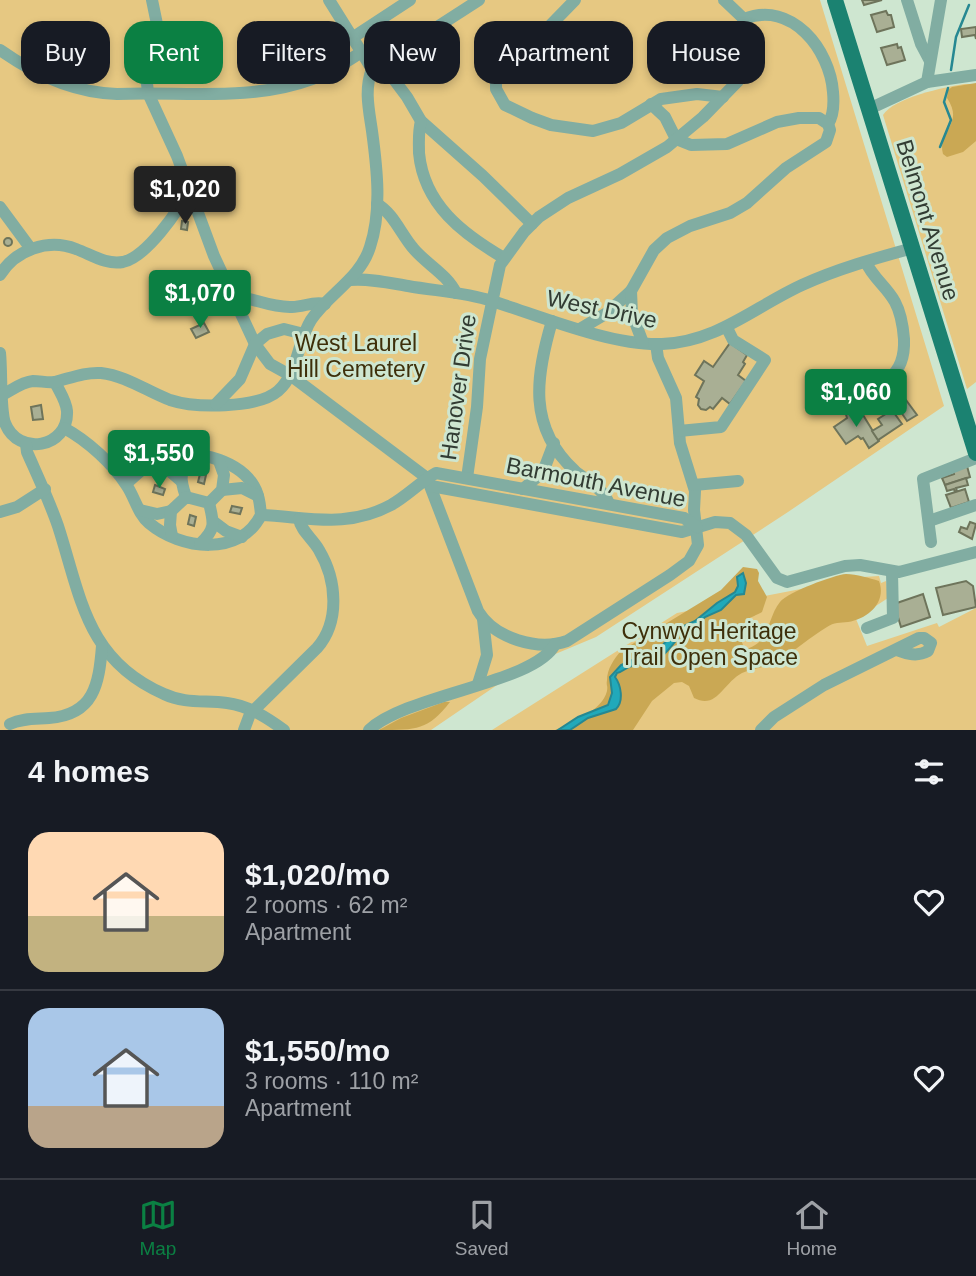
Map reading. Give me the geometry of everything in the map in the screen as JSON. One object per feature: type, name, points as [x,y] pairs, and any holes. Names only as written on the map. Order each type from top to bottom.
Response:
[{"type":"main road","name":"Belmont Avenue","points":[[835,0],[976,456]]},
{"type":"street","points":[[152,0],[158,29],[146,78],[148,93],[177,156],[188,190],[232,296],[256,344],[270,363],[290,375],[429,482],[471,595],[483,619],[487,654],[478,684]]},
{"type":"street","points":[[329,0],[364,58]]},
{"type":"street","points":[[352,38],[410,0]]},
{"type":"street","points":[[446,21],[479,0]]},
{"type":"street","points":[[575,0],[538,38],[503,64],[496,78],[499,97],[505,104],[551,125],[582,130],[611,127],[651,104],[684,95],[707,94],[723,97]]},
{"type":"street","points":[[580,329],[607,313],[631,291],[660,244],[690,226],[730,213],[747,204],[786,168],[826,142],[830,134],[828,124],[833,110],[832,85],[824,57],[810,33],[792,20],[775,14],[761,13],[744,19],[724,0]]},
{"type":"street","points":[[907,0],[920,44],[930,61]]},
{"type":"street","points":[[928,82],[941,0]]},
{"type":"street","name":"Hanover Drive","points":[[467,478],[477,407],[480,359],[498,274],[505,258],[531,224],[568,198],[627,171],[667,147],[723,97],[744,74],[751,57],[751,35],[744,19]]},
{"type":"street","points":[[0,50],[42,74],[83,91],[106,94],[223,93],[276,88],[313,79],[360,53]]},
{"type":"street","points":[[869,109],[928,82],[976,75]]},
{"type":"street","points":[[2,396],[26,383],[55,382],[79,374],[109,374],[179,402],[250,402],[269,397],[279,390],[290,375],[310,321],[350,280],[364,262],[370,246],[377,204],[366,95],[369,84]]},
{"type":"street","points":[[398,84],[421,121],[483,176],[531,224]]},
{"type":"street","points":[[651,104],[666,117],[676,139],[691,145],[714,145],[738,140],[787,119],[811,117],[819,118],[828,124]]},
{"type":"street","points":[[421,121],[418,135],[420,159],[424,179],[433,198],[465,234],[505,258]]},
{"type":"street","points":[[0,275],[11,261],[31,249],[63,246],[102,260],[125,261],[145,248],[180,207],[188,190]]},
{"type":"street","points":[[377,204],[386,211],[415,250],[444,277],[456,293]]},
{"type":"street","points":[[0,207],[31,249]]},
{"type":"street","name":"West Drive","points":[[350,280],[456,293],[492,301],[580,329],[649,343],[694,339],[727,328],[791,290],[913,248]]},
{"type":"street","points":[[837,394],[887,380],[896,373],[903,356],[903,334],[898,309],[889,293],[870,272],[866,262]]},
{"type":"street","points":[[483,619],[515,639],[535,644],[555,644],[573,638],[680,568],[696,551],[699,539],[694,485],[679,431],[676,398],[632,314],[631,291]]},
{"type":"street","points":[[232,296],[272,306],[325,303]]},
{"type":"street","points":[[301,306],[310,321]]},
{"type":"street","points":[[552,321],[538,380],[540,408],[554,443],[571,467],[606,497],[609,505]]},
{"type":"street","points":[[679,431],[721,427],[765,360],[733,340],[727,328]]},
{"type":"street","points":[[216,404],[240,379],[256,344],[273,330],[293,330],[304,334]]},
{"type":"street","points":[[0,353],[2,422],[13,435],[26,444],[47,443],[64,428],[67,409],[55,382]]},
{"type":"street","points":[[64,428],[90,447],[126,484],[140,510],[152,525],[172,536],[200,544],[226,543],[242,537],[255,526],[261,515],[258,496],[247,478],[230,465],[196,455],[165,456],[149,464],[126,484]]},
{"type":"street","points":[[523,489],[543,472],[554,443]]},
{"type":"street","points":[[26,444],[27,452],[45,489],[80,600],[102,646],[130,674],[166,695],[188,702],[226,703],[254,710],[284,730]]},
{"type":"street","points":[[180,480],[185,466],[196,455]]},
{"type":"street","points":[[932,542],[923,479],[976,456]]},
{"type":"street","points":[[219,461],[223,475],[222,490]]},
{"type":"street","points":[[149,464],[166,468],[180,480],[186,497]]},
{"type":"street","name":"Barmouth Avenue","points":[[436,473],[467,478],[684,518],[697,527],[682,532],[429,482],[436,473]]},
{"type":"street","points":[[694,485],[738,481]]},
{"type":"street","points":[[261,515],[334,521],[370,514],[429,482]]},
{"type":"street","points":[[209,503],[222,490],[242,488],[258,496]]},
{"type":"street","points":[[0,512],[17,507],[45,489]]},
{"type":"street","points":[[140,510],[157,514],[171,511],[186,497]]},
{"type":"street","points":[[186,497],[209,503]]},
{"type":"street","points":[[200,544],[209,534],[214,522],[209,503]]},
{"type":"street","points":[[929,521],[976,505]]},
{"type":"street","points":[[171,511],[172,536]]},
{"type":"street","points":[[244,730],[247,719],[254,710],[317,648],[331,626],[333,594],[328,570],[299,519]]},
{"type":"street","points":[[214,522],[226,531],[242,537]]},
{"type":"street","points":[[697,527],[723,522],[736,527],[746,535],[769,569],[781,581],[794,582],[852,565],[892,572],[906,570],[976,552]]},
{"type":"street","points":[[867,628],[893,618],[892,572]]},
{"type":"street","points":[[369,730],[397,712],[534,663],[550,653],[555,644]]},
{"type":"street","points":[[7,725],[22,720],[62,717],[81,709],[94,691],[102,646]]},
{"type":"street","points":[[763,729],[774,717],[824,685],[897,650]]},
{"type":"green space","name":"West Laurel Hill Cemetery","points":[[0,0],[820,0],[944,406],[596,637],[541,660],[503,681],[431,730],[0,730]]},
{"type":"green space","points":[[976,83],[976,141],[963,152],[947,157],[943,154],[942,146],[953,115],[947,98],[948,90]]},
{"type":"green space","points":[[964,84],[976,84],[976,382],[967,389],[883,115],[897,103]]},
{"type":"green space","name":"Cynwyd Heritage Trail Open Space","points":[[743,567],[757,569],[758,581],[767,597],[762,612],[743,624],[741,640],[746,649],[754,646],[764,636],[780,602],[812,585],[840,575],[854,575],[879,581],[880,596],[869,613],[855,620],[830,625],[778,661],[742,673],[709,701],[694,698],[689,686],[682,682],[674,683],[652,701],[633,730],[555,730],[570,724],[599,705],[607,691],[610,668],[621,651],[721,590]]},
{"type":"green space","points":[[879,576],[881,583],[886,581],[888,598],[856,619],[867,646],[937,623],[939,627],[976,608],[976,730],[492,730],[677,613]]},
{"type":"green space","points":[[450,702],[428,723],[412,729],[379,730],[401,718]]},
{"type":"water","points":[[743,573],[746,583],[744,594],[736,595],[721,610],[705,617],[692,629],[677,633],[678,638],[659,659],[617,673],[615,677],[621,697],[616,709],[588,718],[570,730],[558,730],[578,717],[608,705],[612,693],[610,677],[621,665],[634,659],[641,662],[652,657],[677,629],[695,621],[735,592],[738,586],[737,577]]},
{"type":"building","points":[[862,0],[882,0],[864,5]]},
{"type":"building","points":[[886,11],[891,15],[894,27],[877,32],[871,15]]},
{"type":"building","points":[[976,27],[976,39],[975,35],[962,37],[961,29]]},
{"type":"building","points":[[897,44],[898,48],[901,47],[905,60],[887,65],[881,48]]},
{"type":"building","points":[[182,221],[188,222],[187,230],[181,229]]},
{"type":"building","points":[[8,238],[12,242],[8,246],[4,242]]},
{"type":"building","points":[[204,323],[209,332],[196,338],[191,329]]},
{"type":"building","points":[[730,343],[747,355],[738,375],[746,381],[730,404],[722,398],[713,409],[701,409],[696,397],[704,381],[695,375],[704,361],[713,367]]},
{"type":"building","points":[[906,400],[917,415],[907,421],[897,406]]},
{"type":"building","points":[[41,405],[43,419],[33,420],[31,407]]},
{"type":"building","points":[[849,408],[859,418],[863,415],[879,441],[869,448],[863,438],[858,436],[846,444],[834,427],[847,418],[845,411]]},
{"type":"building","points":[[892,410],[902,424],[878,440],[872,431],[882,425],[878,419]]},
{"type":"building","points":[[967,466],[970,477],[945,485],[942,478],[954,474],[953,470]]},
{"type":"building","points":[[200,474],[206,475],[204,484],[198,482]]},
{"type":"building","points":[[966,478],[968,485],[956,488],[955,492],[954,489],[947,491],[945,485]]},
{"type":"building","points":[[155,485],[165,489],[163,495],[153,492]]},
{"type":"building","points":[[965,489],[969,502],[951,508],[946,495]]},
{"type":"building","points":[[232,506],[242,508],[240,514],[230,512]]},
{"type":"building","points":[[190,515],[196,517],[194,526],[188,524]]},
{"type":"building","points":[[970,522],[976,524],[972,539],[959,532],[961,527],[967,529]]},
{"type":"building","points":[[966,581],[973,586],[976,607],[943,615],[936,588]]},
{"type":"building","points":[[923,594],[930,617],[901,627],[894,604]]},
{"type":"waterway","points":[[951,70],[956,37],[969,5]]},
{"type":"waterway","points":[[940,147],[951,120],[944,102],[948,88]]}]
